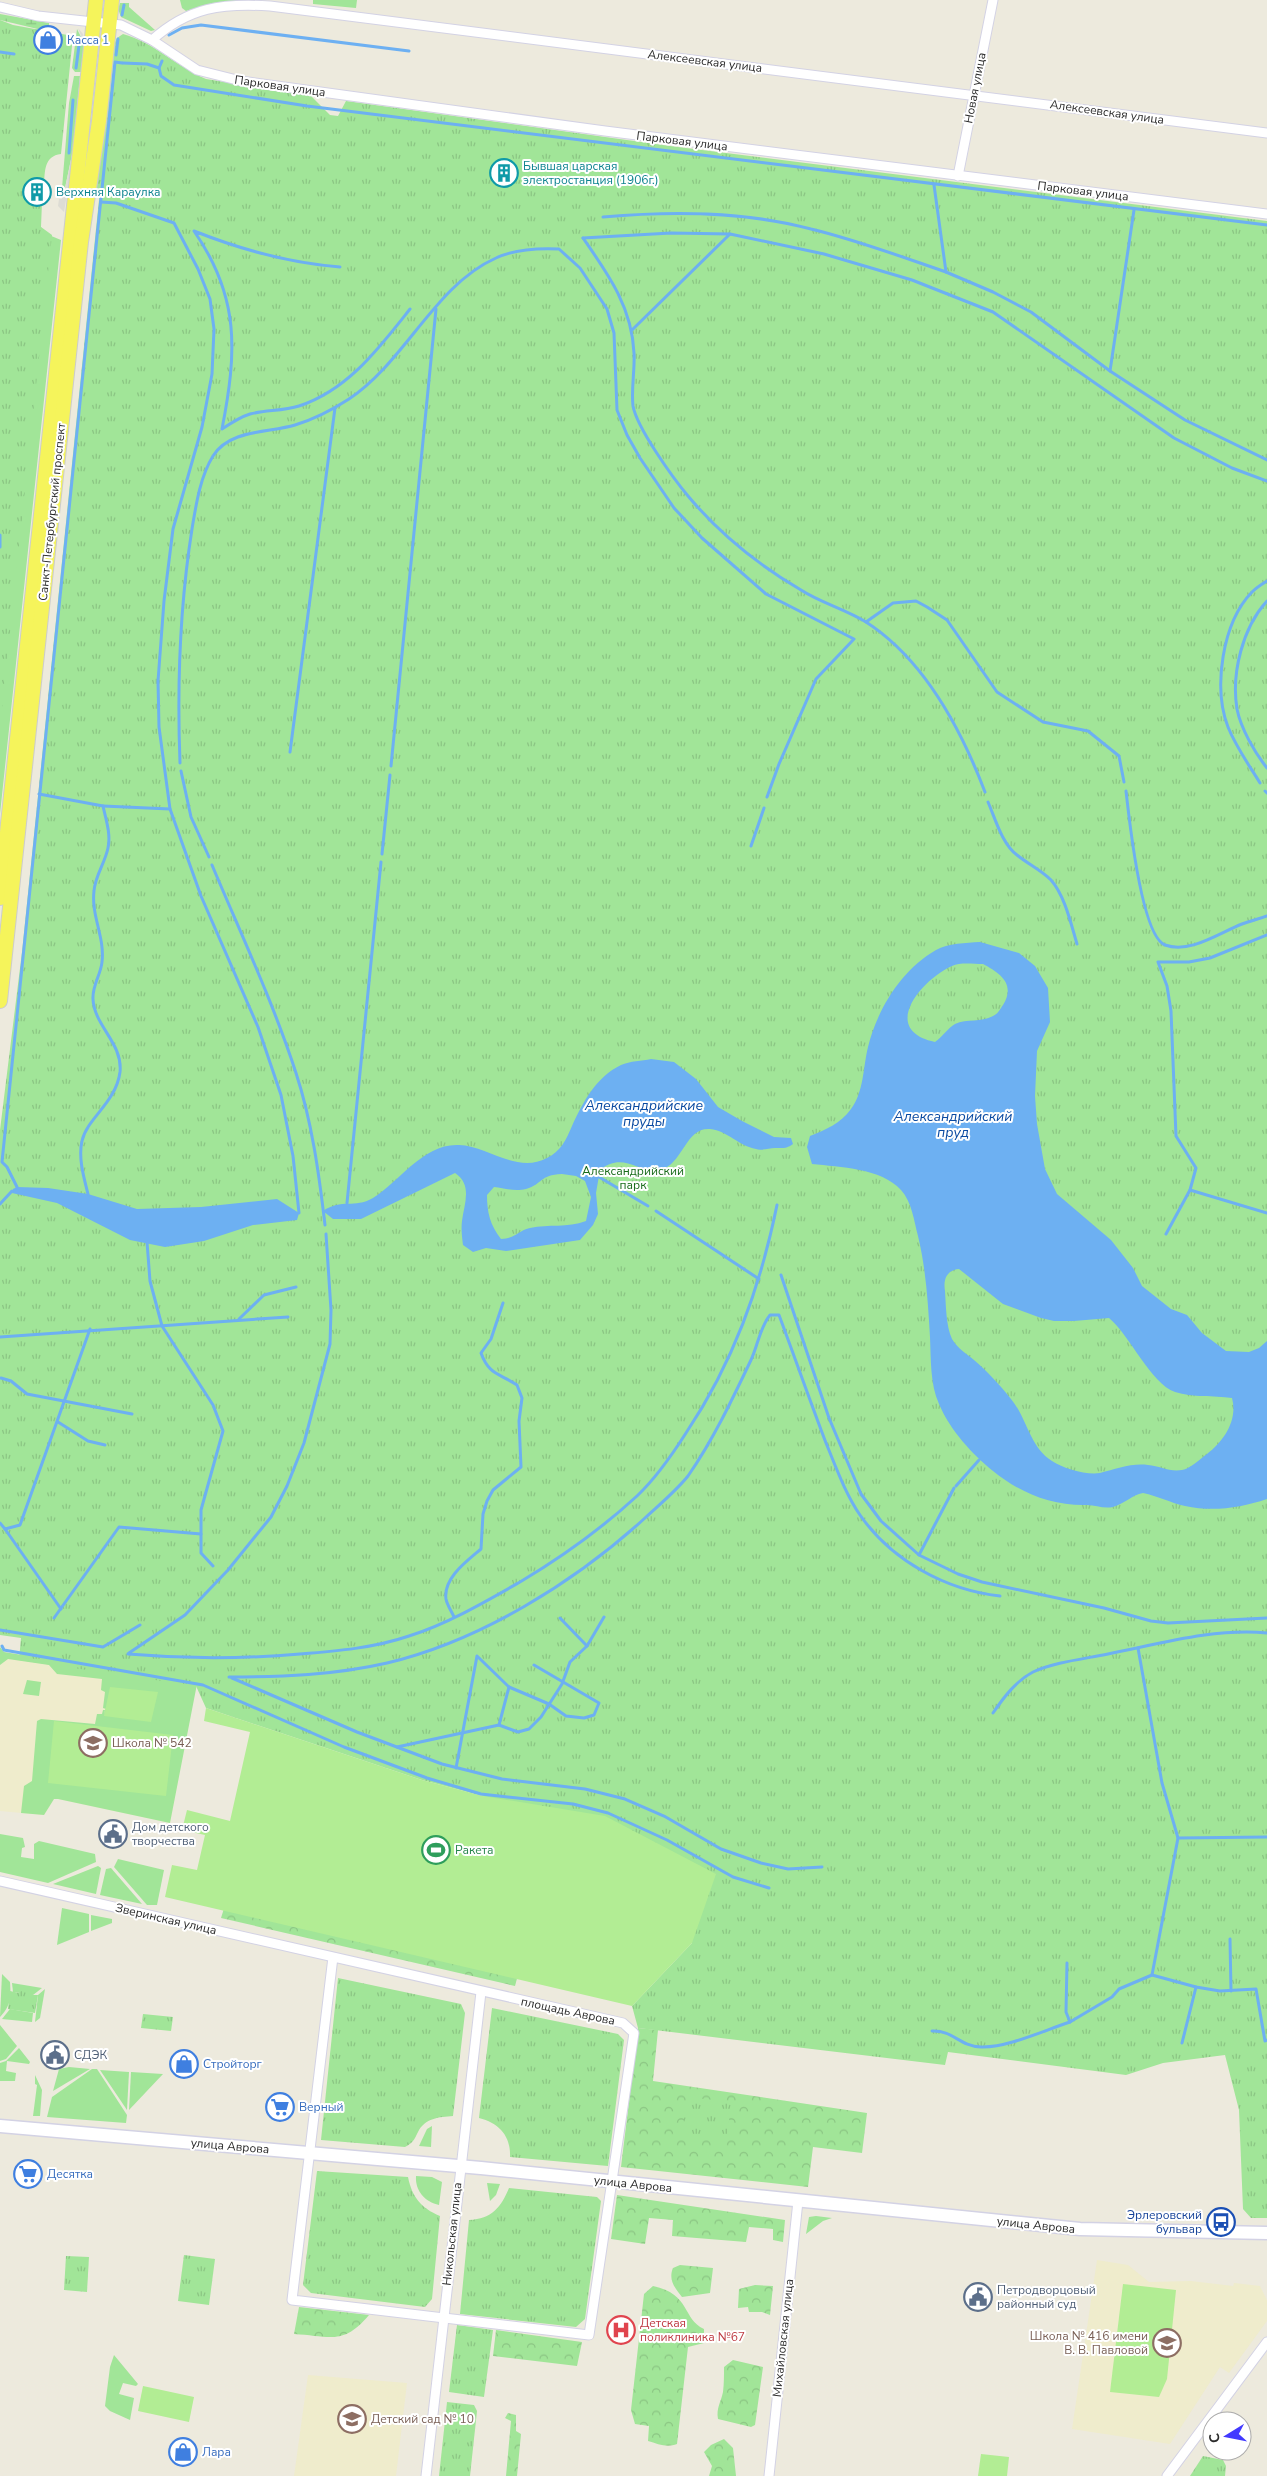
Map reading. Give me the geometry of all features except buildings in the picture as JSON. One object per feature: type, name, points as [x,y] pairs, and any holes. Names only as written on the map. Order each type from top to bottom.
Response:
[{"type":"main road","name":"Санкт-Петербургский проспект","points":[[0,898],[96,0]]},
{"type":"main road","name":"Санкт-Петербургский проспект","points":[[0,1001],[81,242],[99,121],[112,0]]},
{"type":"street","name":"Новая улица","points":[[958,176],[993,0]]},
{"type":"street","name":"Алексеевская улица","points":[[152,40],[176,20],[212,8],[237,4],[973,94],[1267,133]]},
{"type":"street","name":"Парковая улица","points":[[0,7],[38,16],[110,24],[134,30],[197,70],[241,81],[596,130],[1267,214]]},
{"type":"street","name":"Зверинская улица","points":[[0,1880],[333,1958]]},
{"type":"street","name":"площадь Аврова","points":[[333,1958],[480,1992],[623,2023],[634,2033],[589,2335],[292,2300],[333,1958]]},
{"type":"street","name":"Никольская улица","points":[[426,2476],[480,1992]]},
{"type":"street","name":"улица Аврова","points":[[0,2126],[460,2166],[1080,2229],[1267,2233]]},
{"type":"street","name":"Михайловская улица","points":[[769,2476],[798,2201]]},
{"type":"street","points":[[1167,2476],[1267,2342]]},
{"type":"shaded area","points":[[78,28],[83,34],[85,43],[74,152],[64,212],[58,206],[59,199],[62,199],[62,188],[65,188],[73,150],[84,43]]},
{"type":"shaded area","name":"Школа № 542","points":[[0,1656],[196,1686],[170,1823],[58,1799],[54,1799],[44,1815],[0,1811]]},
{"type":"shaded area","name":"Школа № 416 имени В. В. Павловой","points":[[1097,2260],[1128,2265],[1149,2282],[1191,2281],[1233,2286],[1234,2283],[1260,2286],[1267,2300],[1267,2321],[1229,2373],[1220,2367],[1170,2444],[1072,2429]]},
{"type":"shaded area","name":"Детский сад № 10","points":[[308,2375],[407,2383],[396,2476],[294,2476]]},
{"type":"green space","points":[[180,0],[243,0],[213,3],[186,11],[182,8]]},
{"type":"green space","points":[[313,0],[357,0],[356,8],[313,4]]},
{"type":"green space","points":[[120,3],[129,3],[129,7],[155,30],[151,31],[121,17],[118,9]]},
{"type":"green space","points":[[0,14],[49,23],[49,28],[46,31],[0,20]]},
{"type":"green space","points":[[0,20],[13,25],[73,36],[61,154],[55,155],[46,165],[44,185],[50,191],[49,197],[42,202],[41,227],[52,235],[0,727]]},
{"type":"green space","points":[[77,29],[84,43],[81,72],[75,72],[72,68]]},
{"type":"green space","name":"Александрийский парк","points":[[123,34],[155,48],[185,68],[206,79],[311,96],[330,115],[338,116],[346,101],[670,146],[1267,221],[1267,2218],[1251,2218],[1243,2209],[1239,2110],[1225,2055],[1163,2063],[1126,2075],[948,2052],[945,2065],[638,2028],[632,2006],[692,1943],[483,1796],[422,1780],[206,1708],[196,1686],[19,1660],[21,1638],[0,1635],[0,1130],[22,952],[100,190],[96,188],[114,44],[117,38]]},
{"type":"green space","points":[[74,76],[80,76],[73,150],[65,188],[62,188],[69,103]]},
{"type":"green space","points":[[39,223],[44,233],[61,240],[0,814],[0,691]]},
{"type":"green space","name":"Школа № 542","points":[[0,1647],[4,1652],[197,1684],[170,1823],[58,1799],[54,1799],[44,1815],[21,1813],[24,1786],[32,1781],[37,1721],[41,1719],[95,1724],[97,1714],[102,1714],[103,1710],[105,1710],[103,1708],[105,1692],[101,1690],[102,1679],[57,1674],[49,1665],[8,1659],[0,1665]]},
{"type":"green space","points":[[27,1680],[41,1682],[39,1696],[23,1694]]},
{"type":"green space","points":[[110,1687],[158,1692],[151,1722],[104,1716]]},
{"type":"green space","name":"Ракета","points":[[206,1708],[422,1780],[483,1796],[605,1816],[716,1874],[692,1943],[632,2006],[165,1897],[172,1865],[197,1870],[205,1835],[182,1830],[187,1810],[230,1821],[250,1732],[204,1721]]},
{"type":"green space","points":[[54,1721],[173,1735],[166,1796],[48,1783]]},
{"type":"green space","points":[[0,1834],[23,1838],[25,1847],[22,1848],[21,1857],[34,1859],[34,1844],[39,1841],[95,1854],[96,1862],[48,1883],[0,1872]]},
{"type":"green space","points":[[118,1859],[164,1870],[157,1905],[147,1905],[114,1867]]},
{"type":"green space","points":[[98,1866],[101,1868],[96,1894],[53,1884]]},
{"type":"green space","points":[[111,1868],[142,1904],[100,1895],[106,1869]]},
{"type":"green space","points":[[226,1902],[519,1971],[515,1986],[221,1918]]},
{"type":"green space","points":[[62,1908],[89,1914],[89,1932],[57,1945]]},
{"type":"green space","points":[[91,1915],[112,1919],[112,1923],[91,1931]]},
{"type":"green space","points":[[2,1974],[10,1982],[10,2001],[0,2017]]},
{"type":"green space","points":[[338,1978],[461,2004],[465,2013],[453,2116],[428,2121],[421,2127],[412,2143],[405,2147],[321,2140]]},
{"type":"green space","points":[[12,1983],[42,1988],[33,1995],[13,1992]]},
{"type":"green space","points":[[23,1989],[29,1990],[33,1995],[38,1995],[35,2013],[8,2009],[10,1991],[19,1993]]},
{"type":"green space","points":[[45,1989],[40,2018],[35,2022],[38,1995]]},
{"type":"green space","points":[[492,2008],[618,2034],[624,2040],[608,2166],[510,2157],[506,2137],[498,2127],[479,2118]]},
{"type":"green space","points":[[10,2009],[33,2013],[32,2022],[2,2019]]},
{"type":"green space","points":[[143,2014],[173,2017],[171,2031],[141,2028]]},
{"type":"green space","points":[[0,2025],[17,2046],[6,2059],[0,2061]]},
{"type":"green space","points":[[638,2028],[658,2030],[653,2081],[867,2113],[862,2153],[813,2147],[808,2187],[621,2167]]},
{"type":"green space","points":[[19,2048],[30,2062],[29,2064],[7,2061],[6,2071],[16,2073],[15,2081],[0,2081],[0,2063],[6,2061]]},
{"type":"green space","points":[[69,2067],[90,2069],[53,2091],[59,2069]]},
{"type":"green space","points":[[92,2069],[97,2069],[127,2115],[126,2123],[47,2117],[52,2097]]},
{"type":"green space","points":[[100,2070],[129,2072],[127,2110]]},
{"type":"green space","points":[[131,2072],[163,2074],[129,2110]]},
{"type":"green space","points":[[35,2075],[42,2090],[40,2116],[33,2116],[37,2085],[35,2084]]},
{"type":"green space","points":[[687,2097],[731,2102],[727,2139],[682,2134]]},
{"type":"green space","points":[[432,2126],[431,2147],[419,2146],[427,2129]]},
{"type":"green space","points":[[317,2171],[408,2177],[418,2201],[440,2216],[432,2299],[425,2307],[311,2293],[303,2285]]},
{"type":"green space","points":[[416,2176],[432,2177],[442,2182],[439,2205],[434,2204],[422,2195],[417,2186]]},
{"type":"green space","points":[[487,2183],[500,2184],[496,2195],[490,2201]]},
{"type":"green space","points":[[509,2188],[597,2197],[601,2201],[585,2319],[576,2327],[460,2314],[469,2220],[484,2217],[495,2211],[503,2201]]},
{"type":"green space","points":[[617,2195],[785,2220],[783,2242],[773,2240],[773,2229],[749,2227],[746,2242],[672,2236],[673,2220],[649,2218],[645,2244],[611,2239]]},
{"type":"green space","points":[[809,2217],[832,2218],[823,2221],[806,2234]]},
{"type":"green space","points":[[184,2255],[215,2259],[209,2305],[178,2301]]},
{"type":"green space","points":[[66,2256],[89,2257],[87,2292],[64,2290]]},
{"type":"green space","points":[[680,2265],[713,2268],[710,2293],[682,2297],[675,2287],[671,2276],[673,2268]]},
{"type":"green space","points":[[1123,2284],[1176,2290],[1167,2379],[1159,2397],[1110,2392]]},
{"type":"green space","points":[[755,2285],[773,2286],[770,2315],[762,2312],[749,2312],[748,2307],[738,2308],[739,2289]]},
{"type":"green space","points":[[653,2286],[665,2290],[680,2300],[692,2319],[704,2329],[704,2343],[688,2347],[677,2444],[670,2446],[648,2441],[649,2426],[635,2424],[631,2410],[644,2294]]},
{"type":"green space","points":[[299,2307],[369,2315],[360,2325],[343,2335],[327,2337],[294,2334]]},
{"type":"green space","points":[[457,2325],[493,2330],[484,2397],[449,2392]]},
{"type":"green space","points":[[496,2330],[582,2342],[577,2366],[493,2356]]},
{"type":"green space","points":[[114,2355],[138,2384],[136,2386],[123,2383],[119,2394],[134,2398],[130,2420],[110,2411],[105,2406],[110,2367]]},
{"type":"green space","points":[[733,2360],[763,2367],[755,2425],[751,2427],[718,2419],[718,2408],[723,2392],[724,2367]]},
{"type":"green space","points":[[143,2386],[194,2397],[189,2422],[138,2411]]},
{"type":"green space","points":[[447,2402],[474,2405],[477,2411],[470,2476],[439,2476]]},
{"type":"green space","points":[[508,2413],[516,2415],[516,2431],[521,2434],[517,2476],[506,2476],[511,2421],[505,2418]]},
{"type":"green space","points":[[724,2439],[733,2448],[736,2476],[709,2476],[712,2466],[704,2452],[711,2445]]},
{"type":"green space","points":[[981,2454],[1009,2457],[1007,2476],[978,2476]]},
{"type":"green space","points":[[1202,2458],[1202,2461],[1224,2461],[1226,2466],[1225,2476],[1190,2476]]},
{"type":"water","name":"Александрийский пруд","points":[[980,942],[1019,953],[1035,966],[1048,988],[1050,1022],[1037,1051],[1035,1096],[1037,1124],[1045,1169],[1057,1194],[1111,1240],[1133,1268],[1142,1286],[1171,1309],[1187,1315],[1202,1333],[1226,1351],[1249,1352],[1259,1348],[1267,1341],[1267,1499],[1237,1507],[1206,1509],[1180,1505],[1143,1493],[1117,1506],[1106,1508],[1061,1503],[1037,1497],[1003,1479],[962,1441],[949,1423],[936,1396],[931,1371],[923,1261],[912,1212],[905,1195],[893,1183],[871,1173],[812,1164],[807,1147],[810,1136],[838,1122],[851,1109],[861,1087],[872,1033],[884,1005],[901,980],[923,958],[936,950],[952,945]],"holes":[[[983,964],[1000,975],[1007,985],[1007,998],[996,1014],[984,1019],[955,1024],[935,1042],[918,1036],[910,1027],[908,1016],[911,1005],[918,993],[928,982],[952,966]],[[959,1269],[1003,1304],[1041,1318],[1054,1321],[1109,1318],[1117,1325],[1157,1379],[1166,1387],[1175,1392],[1189,1395],[1232,1398],[1233,1414],[1224,1436],[1207,1454],[1192,1466],[1182,1470],[1136,1465],[1100,1473],[1088,1473],[1069,1469],[1052,1461],[1034,1441],[1021,1415],[1007,1394],[989,1373],[959,1348],[952,1339],[947,1322],[945,1283],[949,1273]]]},
{"type":"water","name":"Александрийские пруды","points":[[651,1059],[674,1062],[696,1079],[718,1107],[774,1137],[791,1138],[793,1144],[784,1148],[758,1150],[744,1145],[728,1135],[710,1129],[702,1130],[690,1138],[671,1164],[665,1168],[648,1170],[626,1163],[609,1164],[600,1170],[596,1193],[598,1214],[593,1225],[580,1240],[506,1251],[486,1248],[473,1252],[463,1245],[462,1224],[466,1189],[461,1178],[455,1173],[361,1219],[333,1219],[323,1211],[336,1205],[360,1203],[373,1198],[424,1156],[446,1146],[459,1145],[470,1147],[525,1163],[547,1158],[562,1145],[586,1099],[604,1076],[621,1065]],"holes":[[[562,1174],[576,1176],[585,1181],[591,1197],[586,1221],[530,1228],[501,1239],[497,1234],[490,1218],[487,1195],[494,1187],[522,1190],[536,1185],[549,1176]]]},
{"type":"water","points":[[17,1187],[48,1188],[88,1194],[137,1209],[201,1207],[277,1199],[299,1213],[297,1220],[253,1225],[204,1241],[165,1247],[130,1240],[57,1203],[12,1193],[13,1189]]},
{"type":"waterway","points":[[122,15],[124,5]]},
{"type":"waterway","points":[[169,35],[182,28],[201,25],[409,51]]},
{"type":"waterway","points":[[76,68],[80,38]]},
{"type":"waterway","points":[[116,55],[118,39]]},
{"type":"waterway","points":[[0,52],[14,54]]},
{"type":"waterway","points":[[159,68],[162,61]]},
{"type":"waterway","points":[[102,189],[115,62],[122,63]]},
{"type":"waterway","points":[[123,63],[147,64],[159,68],[161,76],[174,85],[307,106],[1267,225]]},
{"type":"waterway","points":[[69,153],[73,100]]},
{"type":"waterway","points":[[603,217],[681,213],[733,216],[785,223],[845,238],[946,272],[934,185]]},
{"type":"waterway","points":[[17,1187],[7,1167],[2,1162],[101,198]]},
{"type":"waterway","points":[[101,202],[116,203],[174,223],[198,269],[210,299],[214,329],[212,374],[202,427],[173,529],[164,601],[158,681],[159,727],[170,809],[201,896],[258,1027],[281,1095],[293,1156],[299,1213]]},
{"type":"waterway","points":[[946,272],[993,292],[1031,312],[1110,371],[1134,210]]},
{"type":"waterway","points":[[340,267],[266,255],[194,231],[209,255],[220,279],[227,302],[231,326],[230,375],[222,429],[246,415],[299,406],[333,390],[374,353],[410,309]]},
{"type":"waterway","points":[[583,238],[671,233],[730,234],[632,330]]},
{"type":"waterway","points":[[730,234],[824,254],[912,280],[993,312],[1174,438],[1232,468],[1267,481]]},
{"type":"waterway","points":[[583,238],[610,278],[624,306],[629,321],[634,353],[633,406],[641,427],[674,477],[700,510],[755,559],[809,595],[866,622],[906,656],[939,698],[965,744],[985,792]]},
{"type":"waterway","points":[[180,763],[179,675],[182,616],[188,558],[197,501],[205,473],[213,456],[220,447],[240,436],[302,423],[323,414],[349,399],[387,365],[437,305],[474,270],[496,258],[518,251],[559,249],[580,268],[607,309],[614,333],[617,410],[627,435],[640,458],[674,508],[702,538],[766,594],[854,639],[816,679],[779,764],[767,797]]},
{"type":"waterway","points":[[391,766],[436,309]]},
{"type":"waterway","points":[[1110,371],[1185,420],[1267,460]]},
{"type":"waterway","points":[[290,752],[335,408]]},
{"type":"waterway","points":[[0,535],[0,547]]},
{"type":"waterway","points":[[1260,783],[1228,727],[1223,711],[1221,675],[1223,656],[1233,621],[1252,592],[1267,581]]},
{"type":"waterway","points":[[866,622],[893,603],[916,601],[927,607],[947,620],[997,692],[1043,722],[1088,731],[1119,756],[1124,782]]},
{"type":"waterway","points":[[1267,601],[1251,624],[1245,637],[1236,681],[1239,717],[1253,748],[1267,768]]},
{"type":"waterway","points":[[181,771],[191,817],[209,857]]},
{"type":"waterway","points":[[382,854],[390,775]]},
{"type":"waterway","points":[[1126,791],[1133,849],[1143,899],[1149,921],[1157,937],[1165,945],[1175,947],[1194,945],[1242,924],[1267,916]]},
{"type":"waterway","points":[[39,794],[103,806],[109,832],[108,848],[96,880],[94,891],[94,909],[102,944],[102,953],[101,967],[93,999],[98,1018],[117,1052],[120,1072],[113,1093],[89,1125],[82,1141],[81,1161],[88,1194]]},
{"type":"waterway","points":[[988,802],[1007,844],[1021,858],[1047,876],[1056,887],[1067,910],[1077,944]]},
{"type":"waterway","points":[[103,806],[170,809]]},
{"type":"waterway","points":[[751,846],[764,808]]},
{"type":"waterway","points":[[347,1203],[381,862]]},
{"type":"waterway","points":[[212,865],[267,994],[302,1092],[311,1129],[325,1225]]},
{"type":"waterway","points":[[1166,1234],[1190,1190],[1196,1168],[1176,1136],[1171,1011],[1167,986],[1158,962],[1189,962],[1210,958],[1267,935]]},
{"type":"waterway","points":[[599,1177],[648,1206]]},
{"type":"waterway","points":[[1190,1190],[1267,1213]]},
{"type":"waterway","points":[[0,1204],[12,1191]]},
{"type":"waterway","points":[[128,1654],[193,1658],[257,1657],[342,1650],[396,1640],[423,1631],[466,1612],[520,1582],[566,1553],[609,1520],[644,1489],[669,1458],[703,1407],[718,1380],[743,1324],[762,1266],[777,1205]]},
{"type":"waterway","points":[[656,1211],[759,1279]]},
{"type":"waterway","points":[[129,1653],[185,1615],[228,1570],[271,1517],[287,1486],[304,1443],[330,1344],[331,1310],[326,1234]]},
{"type":"waterway","points":[[147,1242],[150,1281],[162,1326],[213,1405],[223,1431],[201,1510],[201,1553],[213,1566]]},
{"type":"waterway","points":[[781,1275],[829,1418],[861,1494],[881,1521],[919,1555],[954,1488]]},
{"type":"waterway","points":[[239,1319],[264,1295],[296,1287]]},
{"type":"waterway","points":[[454,1617],[446,1599],[448,1584],[457,1571],[481,1549],[483,1514],[493,1490],[521,1467],[519,1421],[522,1398],[517,1385],[491,1370],[481,1353],[491,1339],[503,1303]]},
{"type":"waterway","points":[[229,1677],[308,1674],[348,1670],[387,1663],[457,1640],[525,1606],[557,1586],[618,1542],[667,1498],[688,1476],[706,1448],[729,1405],[770,1315],[779,1315],[841,1480],[860,1515],[873,1531],[904,1559],[940,1580],[980,1593],[1000,1596]]},
{"type":"waterway","points":[[0,1337],[288,1317]]},
{"type":"waterway","points":[[0,1523],[5,1529],[20,1525],[90,1329]]},
{"type":"waterway","points":[[1,1378],[11,1381],[27,1394],[132,1414]]},
{"type":"waterway","points":[[58,1422],[88,1441],[105,1445]]},
{"type":"waterway","points":[[956,1486],[979,1460]]},
{"type":"waterway","points":[[54,1618],[119,1527],[201,1534]]},
{"type":"waterway","points":[[5,1529],[61,1609]]},
{"type":"waterway","points":[[919,1555],[958,1574],[982,1582],[1104,1608],[1151,1621],[1168,1623],[1267,1618]]},
{"type":"waterway","points":[[397,1747],[499,1725],[518,1732],[529,1729],[541,1717],[562,1684],[570,1662],[587,1646],[604,1617]]},
{"type":"waterway","points":[[560,1618],[587,1646]]},
{"type":"waterway","points":[[0,1630],[103,1647],[140,1625]]},
{"type":"waterway","points":[[993,1713],[1006,1695],[1021,1680],[1033,1672],[1051,1666],[1207,1635],[1247,1632],[1267,1633]]},
{"type":"waterway","points":[[2,1646],[4,1650],[203,1685],[344,1747],[427,1778],[481,1794],[573,1804],[608,1813],[667,1840],[733,1877],[769,1888]]},
{"type":"waterway","points":[[1138,1648],[1162,1783],[1178,1838],[1152,1975]]},
{"type":"waterway","points":[[456,1768],[477,1656],[509,1687],[549,1704],[566,1716],[584,1718],[594,1715],[599,1703],[534,1665]]},
{"type":"waterway","points":[[232,1678],[357,1732],[442,1764],[502,1779],[585,1789],[625,1799],[664,1816],[721,1849],[761,1863],[788,1869],[822,1867]]},
{"type":"waterway","points":[[499,1725],[509,1687]]},
{"type":"waterway","points":[[1178,1838],[1267,1837]]},
{"type":"waterway","points":[[1230,1939],[1231,1991]]},
{"type":"waterway","points":[[1067,1963],[1066,2012],[1070,2022],[1112,1997],[1119,1989],[1152,1975],[1196,1987],[1220,1991],[1256,1989],[1265,2041],[1267,2040]]},
{"type":"waterway","points":[[1182,2043],[1196,1987]]},
{"type":"waterway","points":[[932,2031],[945,2033],[973,2046],[991,2047],[1014,2042],[1070,2022]]},
{"type":"place","name":"Касса 1","points":[[48,40]]},
{"type":"place","name":"Бывшая царская электростанция (1906г.)","points":[[504,173]]},
{"type":"place","name":"Верхняя Караулка","points":[[37,192]]},
{"type":"place","name":"Школа № 542","points":[[93,1743]]},
{"type":"place","name":"Дом детского творчества","points":[[113,1834]]},
{"type":"place","name":"Ракета","points":[[436,1850]]},
{"type":"place","name":"СДЭК","points":[[55,2055]]},
{"type":"place","name":"Стройторг","points":[[184,2064]]},
{"type":"place","name":"Верный","points":[[280,2107]]},
{"type":"place","name":"Десятка","points":[[28,2174]]},
{"type":"place","name":"Эрлеровский бульвар","points":[[1221,2222]]},
{"type":"place","name":"Петродворцовый районный суд","points":[[978,2297]]},
{"type":"place","name":"Детская поликлиника №67","points":[[621,2330]]},
{"type":"place","name":"Школа № 416 имени В. В. Павловой","points":[[1167,2343]]},
{"type":"place","name":"Детский сад № 10","points":[[352,2419]]},
{"type":"place","name":"Лара","points":[[183,2452]]}]
